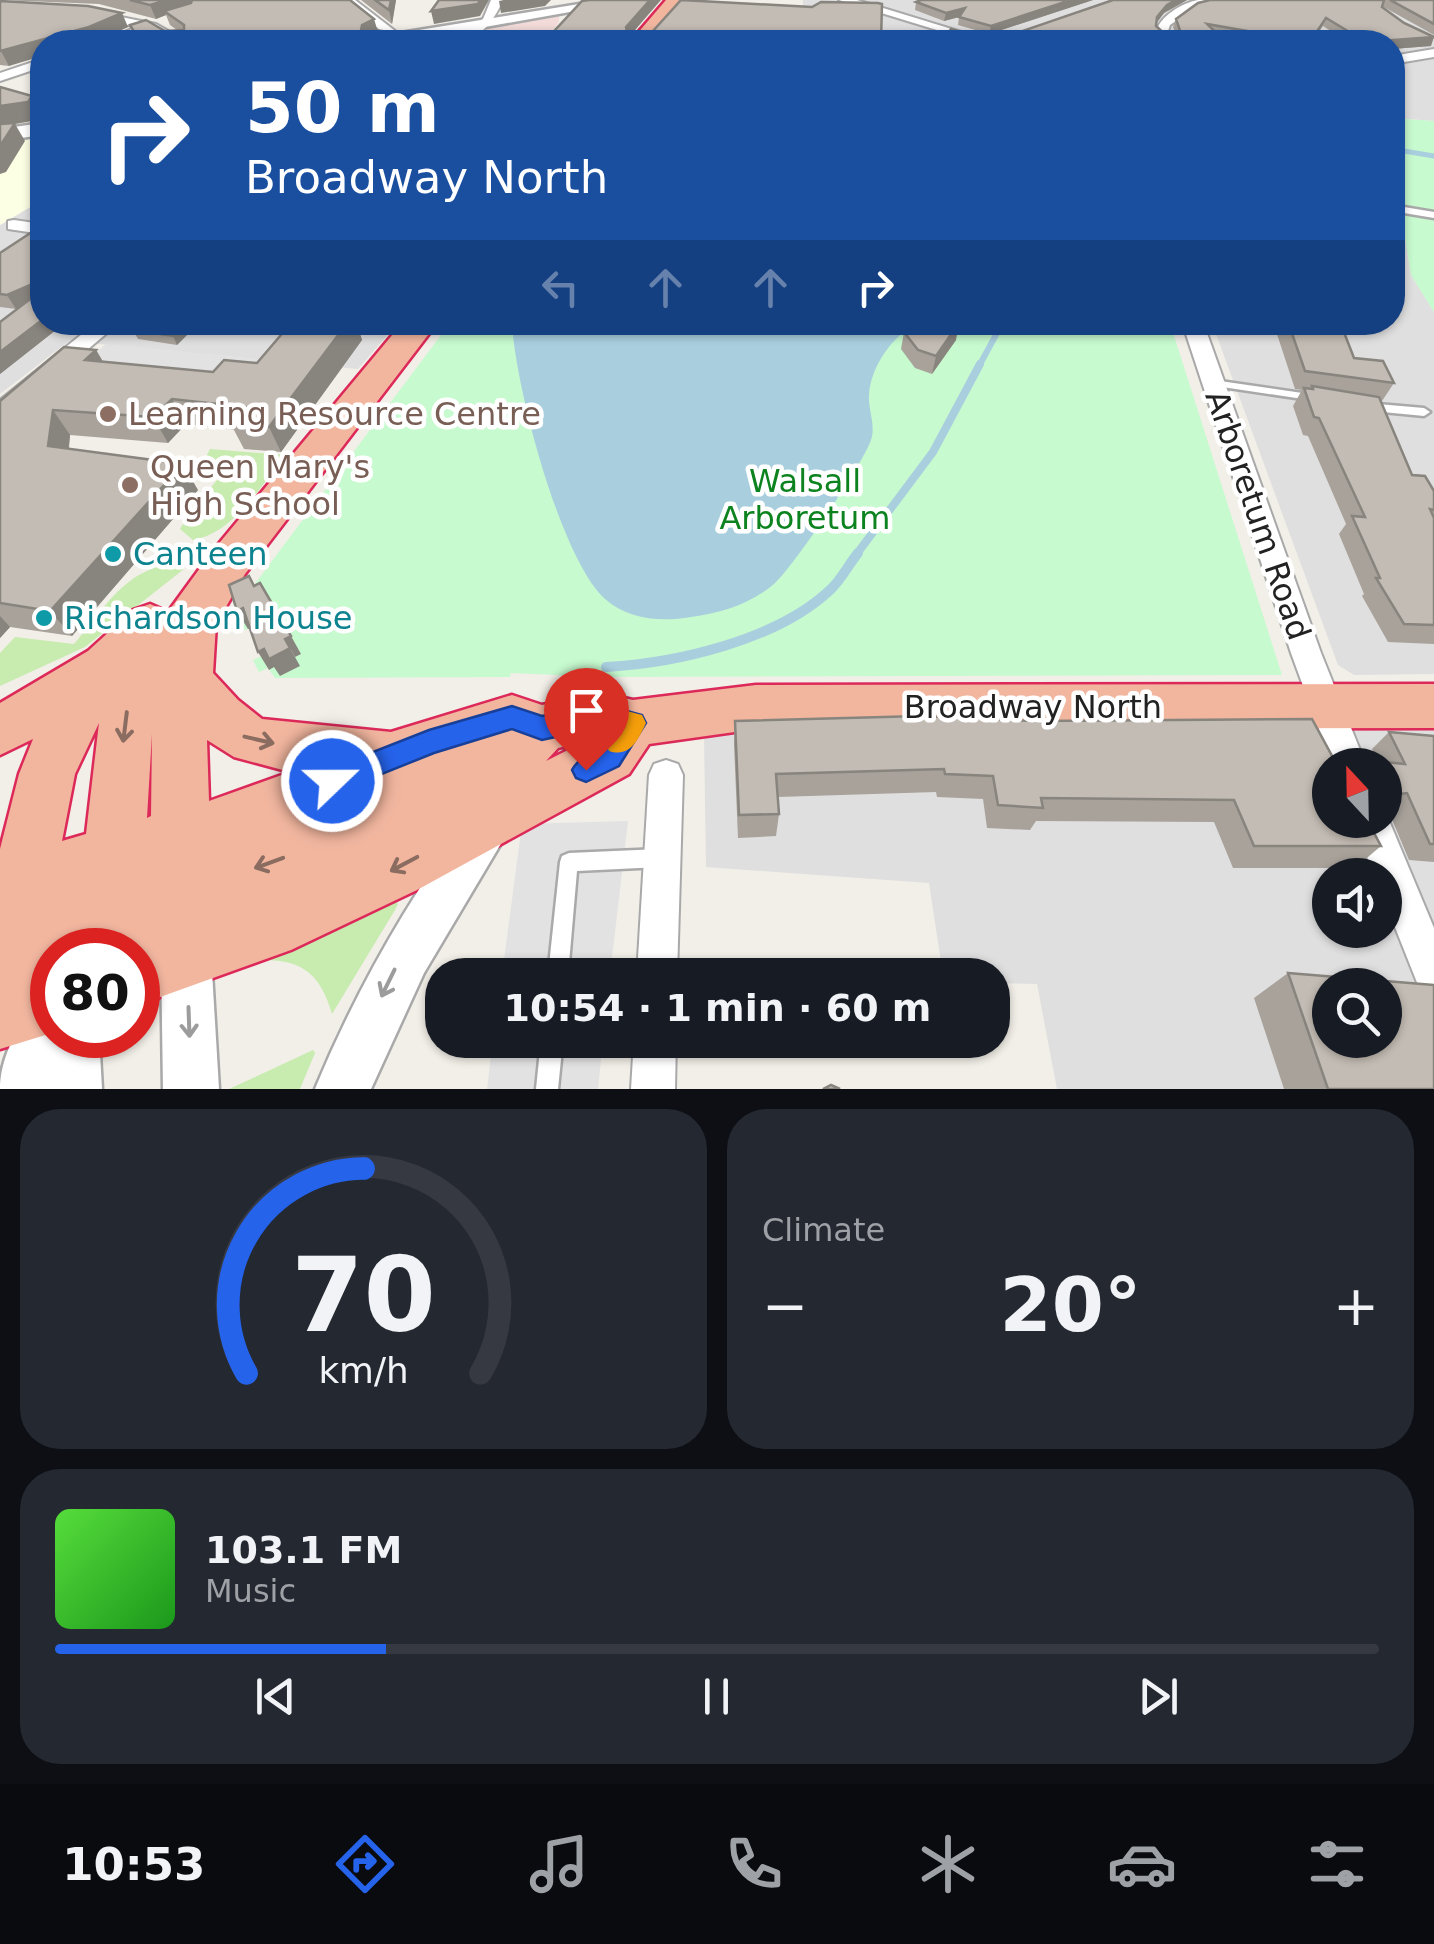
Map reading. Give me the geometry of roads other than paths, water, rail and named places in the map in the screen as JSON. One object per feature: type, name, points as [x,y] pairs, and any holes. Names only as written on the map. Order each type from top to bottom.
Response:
[{"type":"highway","points":[[652,30],[679,3]]},
{"type":"highway","points":[[0,985],[39,927],[114,858],[128,696],[137,672],[155,650],[192,619],[227,564],[410,335]]},
{"type":"highway","points":[[0,732],[111,658],[192,584],[227,564]]},
{"type":"highway","points":[[172,916],[179,696],[187,678],[192,619]]},
{"type":"highway","points":[[39,927],[47,774],[61,738],[111,658]]},
{"type":"highway","points":[[187,678],[228,723],[255,741],[314,751],[396,755]]},
{"type":"highway","name":"Broadway North","points":[[172,916],[236,821],[396,755],[512,718],[542,728],[601,716],[632,723],[756,707],[1434,706]]},
{"type":"highway","points":[[39,927],[172,916],[268,928],[359,886],[609,757],[632,723]]},
{"type":"highway","name":"Broadway North","points":[[172,916],[293,854],[518,754],[542,728]]},
{"type":"highway","points":[[114,858],[172,916]]},
{"type":"highway","points":[[0,1015],[30,1006]]},
{"type":"street","points":[[100,0],[82,9],[161,30]]},
{"type":"street","points":[[348,0],[389,30]]},
{"type":"street","points":[[474,30],[488,21],[498,0]]},
{"type":"street","points":[[437,30],[630,0]]},
{"type":"street","points":[[845,0],[949,30]]},
{"type":"street","points":[[1162,30],[1164,24],[1190,5],[1214,0]]},
{"type":"street","points":[[885,12],[912,4]]},
{"type":"street","points":[[139,30],[153,25]]},
{"type":"street","points":[[1405,58],[1434,53]]},
{"type":"street","points":[[1405,59],[1434,65]]},
{"type":"street","points":[[0,77],[30,67]]},
{"type":"street","points":[[0,136],[30,131]]},
{"type":"street","points":[[8,229],[30,229]]},
{"type":"street","points":[[1,411],[75,360],[98,335]]},
{"type":"street","name":"Arboretum Road","points":[[1196,335],[1342,748]]},
{"type":"street","points":[[658,958],[666,775]]},
{"type":"street","points":[[342,1089],[396,968],[433,905],[498,813]]},
{"type":"street","points":[[1378,838],[1434,976]]},
{"type":"street","points":[[172,916],[191,1089]]},
{"type":"street","points":[[18,1089],[35,1058]]},
{"type":"street","points":[[73,1058],[74,1089]]},
{"type":"street","points":[[653,1089],[654,1058]]},
{"type":"lane","points":[[1405,210],[1434,215]]},
{"type":"lane","points":[[1212,383],[1328,399]]},
{"type":"lane","points":[[1348,404],[1424,412]]},
{"type":"lane","points":[[560,958],[569,862],[661,858]]},
{"type":"lane","points":[[547,1089],[550,1058]]},
{"type":"water","points":[[513,335],[902,335],[874,373],[869,395],[871,440],[827,515],[783,574],[765,591],[735,606],[668,619],[646,618],[614,606],[588,578],[543,469]]},
{"type":"waterway","points":[[1405,151],[1434,156]]},
{"type":"waterway","points":[[979,366],[996,335]]},
{"type":"waterway","points":[[856,555],[933,452],[980,364]]},
{"type":"waterway","points":[[606,667],[694,654],[783,623],[834,586],[858,553]]},
{"type":"place","name":"Learning Resource Centre","points":[[108,414]]},
{"type":"place","name":"Queen Mary's High School","points":[[130,485]]},
{"type":"place","name":"Canteen","points":[[113,554]]},
{"type":"place","name":"Richardson House","points":[[44,618]]},
{"type":"park label","name":"Walsall Arboretum","points":[[805,500]]}]
